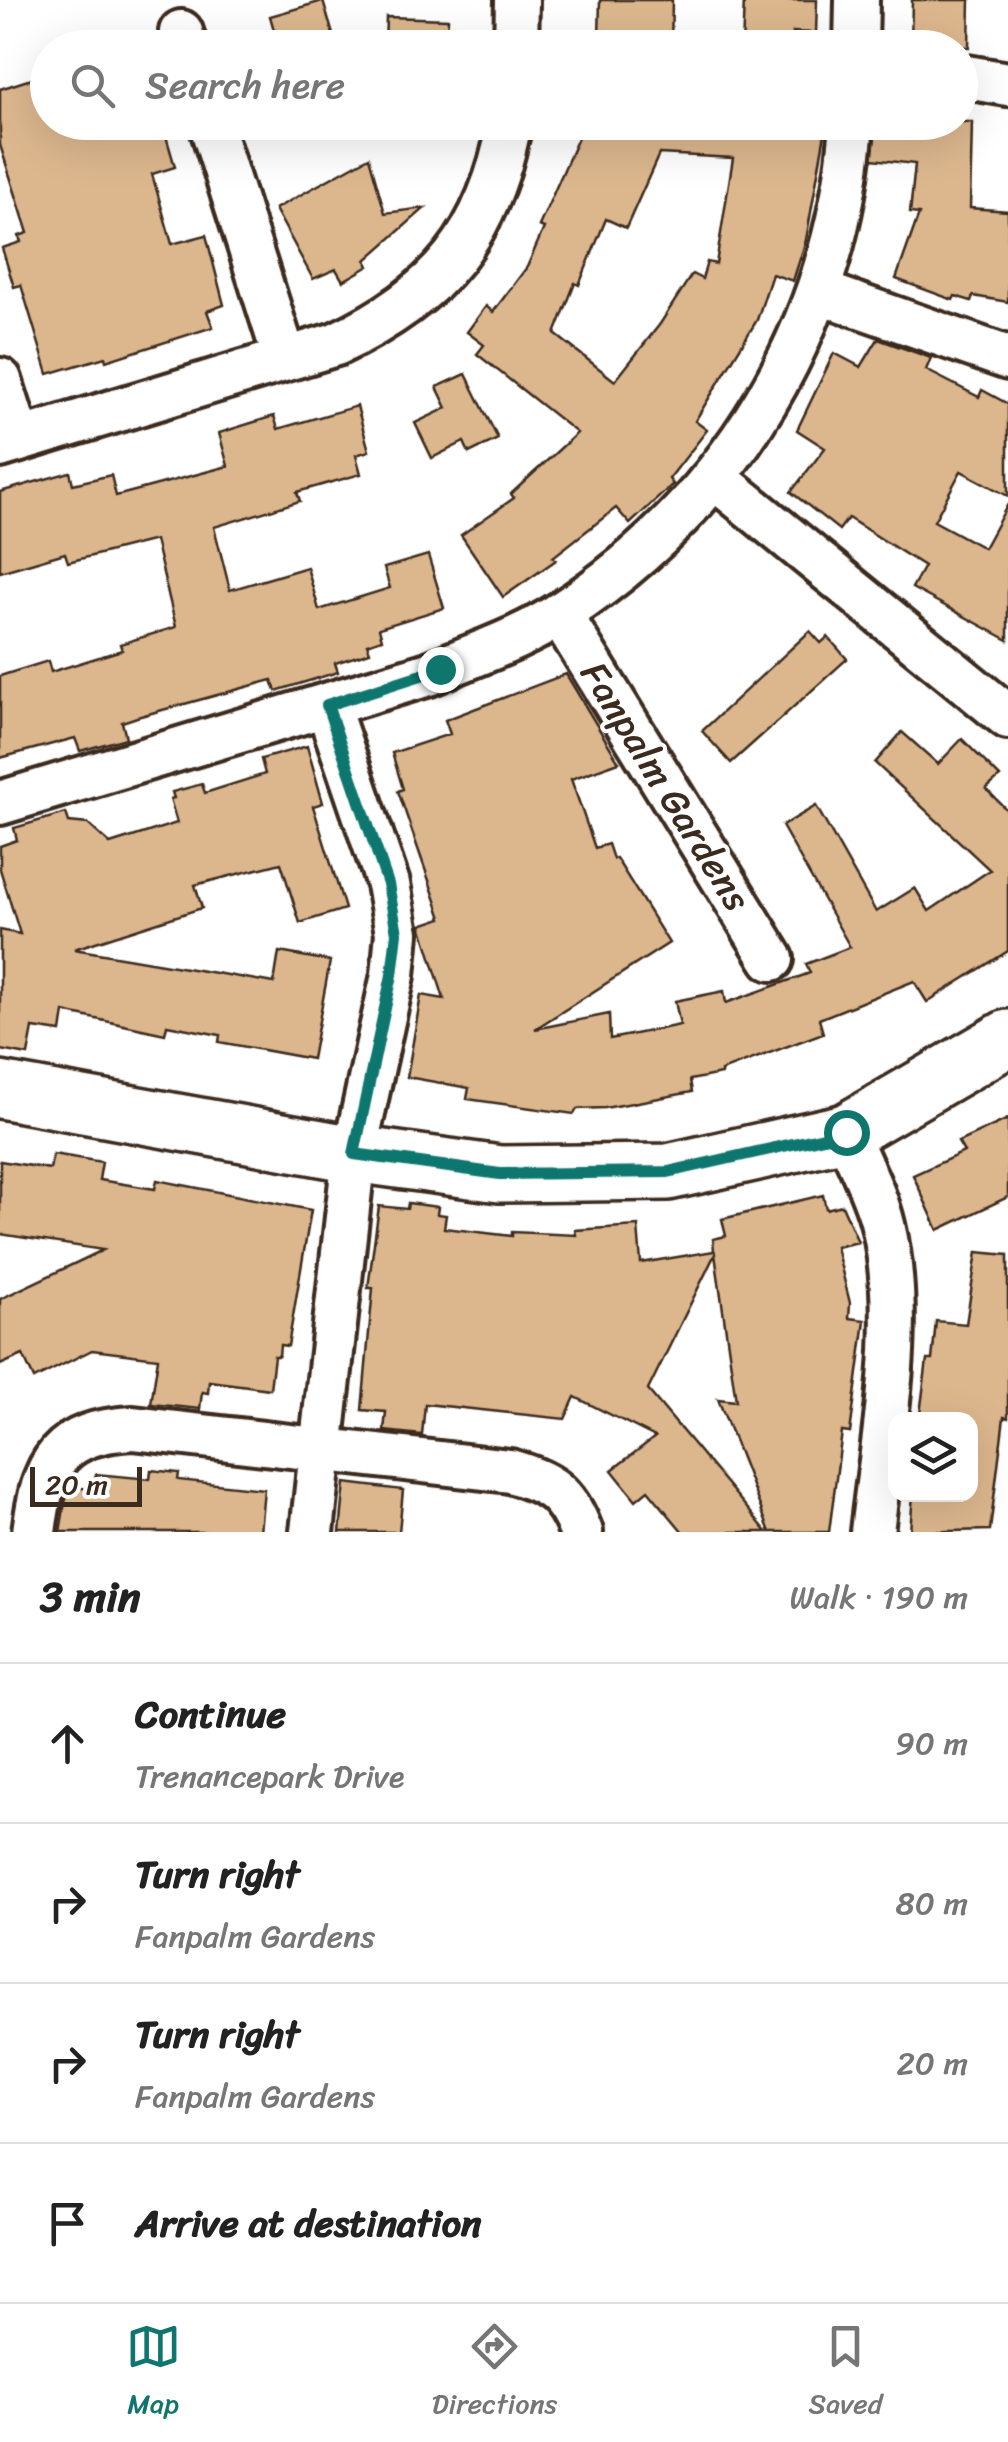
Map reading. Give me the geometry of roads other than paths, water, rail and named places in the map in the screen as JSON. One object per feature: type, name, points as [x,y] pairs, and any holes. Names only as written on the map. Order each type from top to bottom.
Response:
[{"type":"street","points":[[516,30],[517,0]]},
{"type":"street","points":[[856,30],[857,0]]},
{"type":"street","points":[[978,79],[1008,84]]},
{"type":"street","points":[[216,140],[285,359]]},
{"type":"street","points":[[0,380],[9,443],[336,344],[381,324],[416,298],[448,266],[474,230],[492,195],[506,140]]},
{"type":"street","points":[[0,803],[429,674],[560,614],[645,549],[715,478],[790,361],[820,292],[841,215],[850,140]]},
{"type":"street","points":[[820,292],[1008,358]]},
{"type":"street","points":[[715,478],[1008,717]]},
{"type":"street","name":"Fanpalm Gardens","points":[[560,614],[772,959]]},
{"type":"street","points":[[312,1532],[354,1154],[392,975],[397,933],[388,884],[327,705]]},
{"type":"street","points":[[0,1090],[354,1154],[500,1174],[668,1172],[846,1132],[1008,1038]]},
{"type":"street","points":[[846,1132],[883,1223],[893,1292],[872,1532]]},
{"type":"street","points":[[34,1532],[45,1478],[58,1457],[75,1441],[100,1430],[134,1428],[510,1471],[544,1481],[567,1502],[581,1532]]}]
